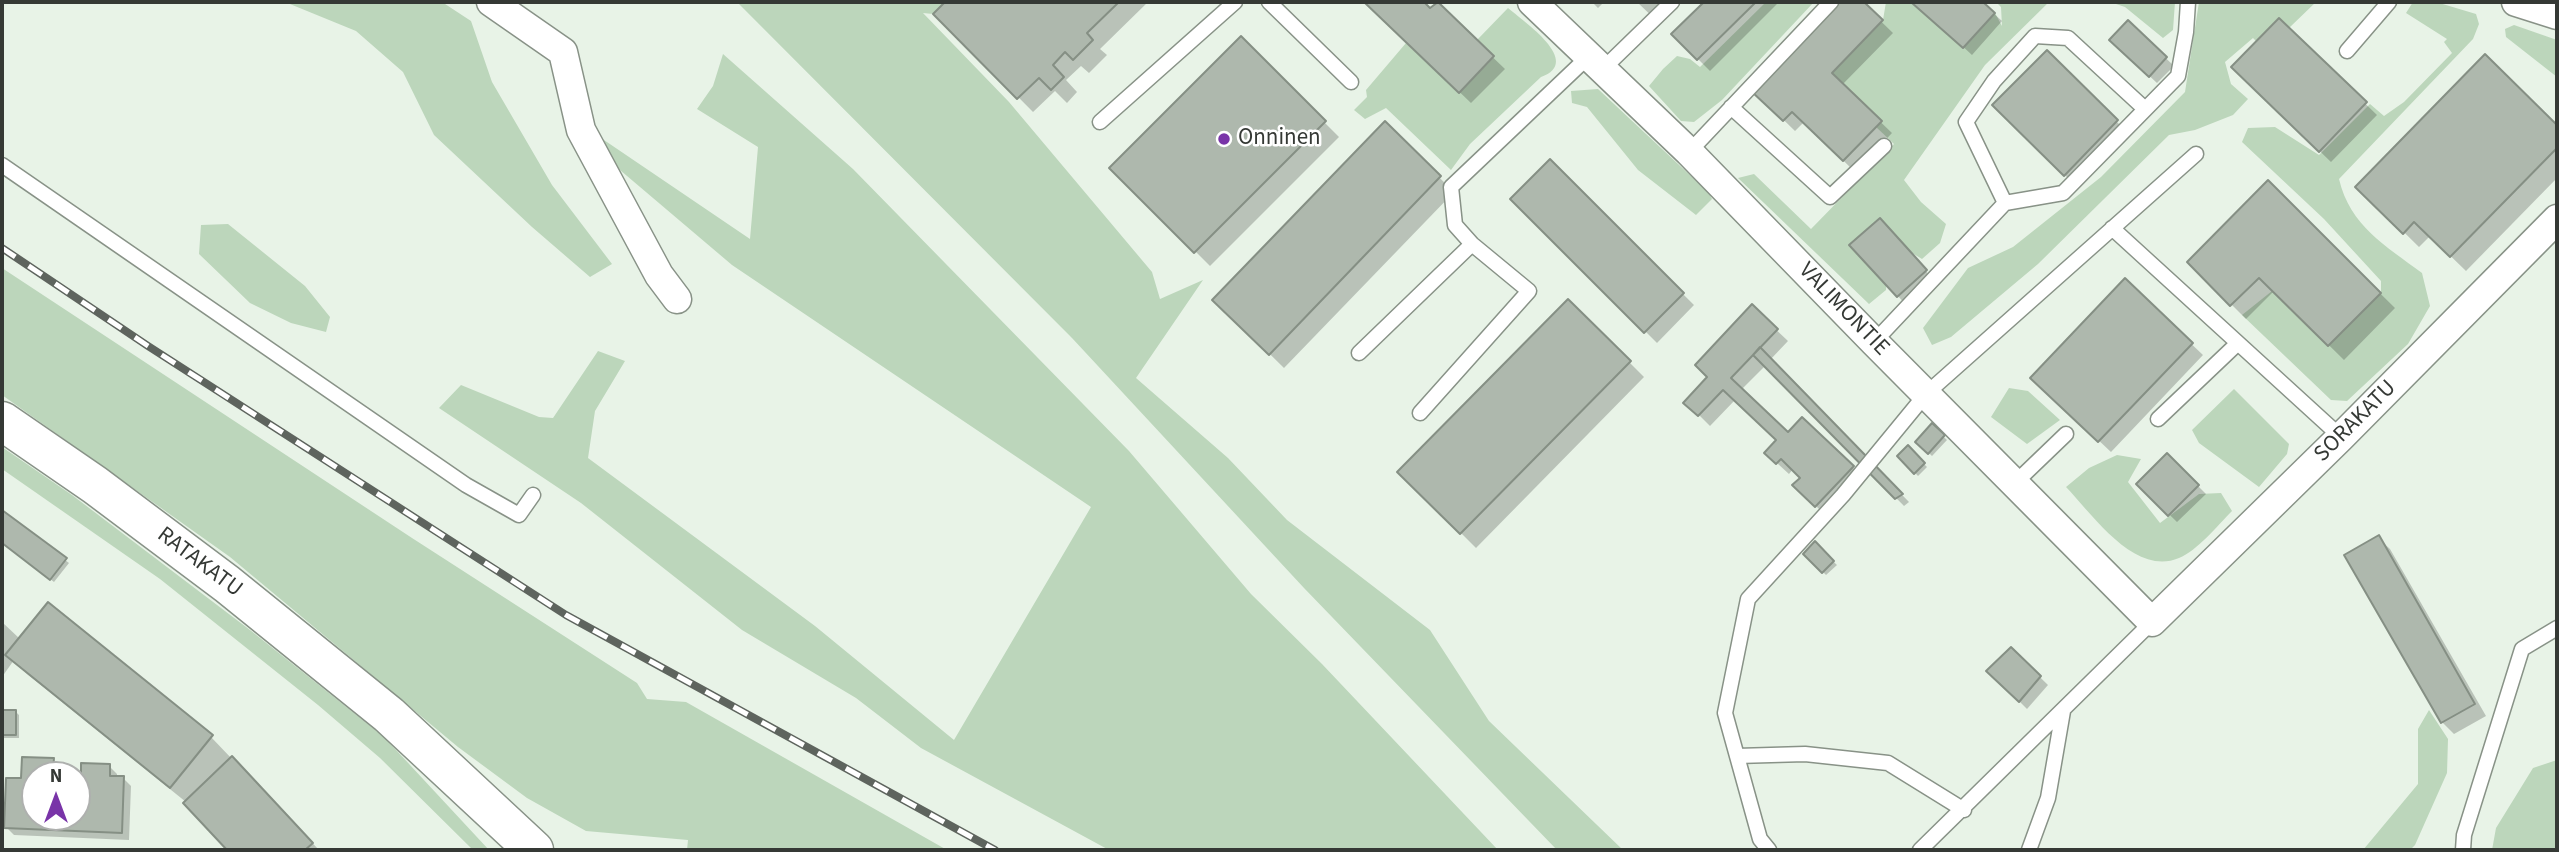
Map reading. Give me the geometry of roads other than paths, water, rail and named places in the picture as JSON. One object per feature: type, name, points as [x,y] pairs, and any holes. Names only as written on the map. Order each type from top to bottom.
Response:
[{"type":"main road","name":"RATAKATU","points":[[2,421],[95,485],[227,584],[389,715],[534,850]]},
{"type":"main road","name":"RATAKATU","points":[[389,715],[505,850]]},
{"type":"street","points":[[491,2],[563,52],[581,130],[659,275],[677,299]]},
{"type":"street","name":"VALIMONTIE","points":[[1532,2],[1689,152],[2152,622]]},
{"type":"street","points":[[2516,2],[2557,15]]},
{"type":"street","name":"SORAKATU","points":[[2152,622],[2341,438],[2557,219]]},
{"type":"lane","points":[[1100,122],[1235,2]]},
{"type":"lane","points":[[1269,2],[1351,82]]},
{"type":"lane","points":[[1420,413],[1529,290],[1472,244],[1455,226],[1451,187],[1596,62],[1672,2]]},
{"type":"lane","points":[[1689,152],[1831,2]]},
{"type":"lane","points":[[1874,342],[2005,203],[2063,193],[2178,76],[2188,2]]},
{"type":"lane","points":[[2347,51],[2389,2]]},
{"type":"lane","points":[[2005,203],[1966,122],[1994,81],[2035,36],[2068,37],[2145,109]]},
{"type":"lane","points":[[1731,107],[1830,197],[1884,146]]},
{"type":"lane","points":[[1769,850],[1760,839],[1725,713],[1748,599],[1843,495],[1926,394],[2196,154]]},
{"type":"lane","points":[[2,165],[466,485],[519,515],[533,495]]},
{"type":"lane","points":[[2112,228],[2341,438]]},
{"type":"lane","points":[[1359,353],[1472,244]]},
{"type":"lane","points":[[2158,419],[2238,343]]},
{"type":"lane","points":[[2015,483],[2066,434]]},
{"type":"lane","points":[[1920,850],[1964,810],[2152,622]]},
{"type":"lane","points":[[2463,850],[2464,835],[2522,649],[2557,628]]},
{"type":"lane","points":[[2029,850],[2048,798],[2063,711]]},
{"type":"lane","points":[[1737,756],[1804,754],[1888,763],[1964,810]]},
{"type":"railway","points":[[2,248],[148,346],[566,615],[995,850]]},
{"type":"place","name":"Onninen","points":[[1224,139]]}]
